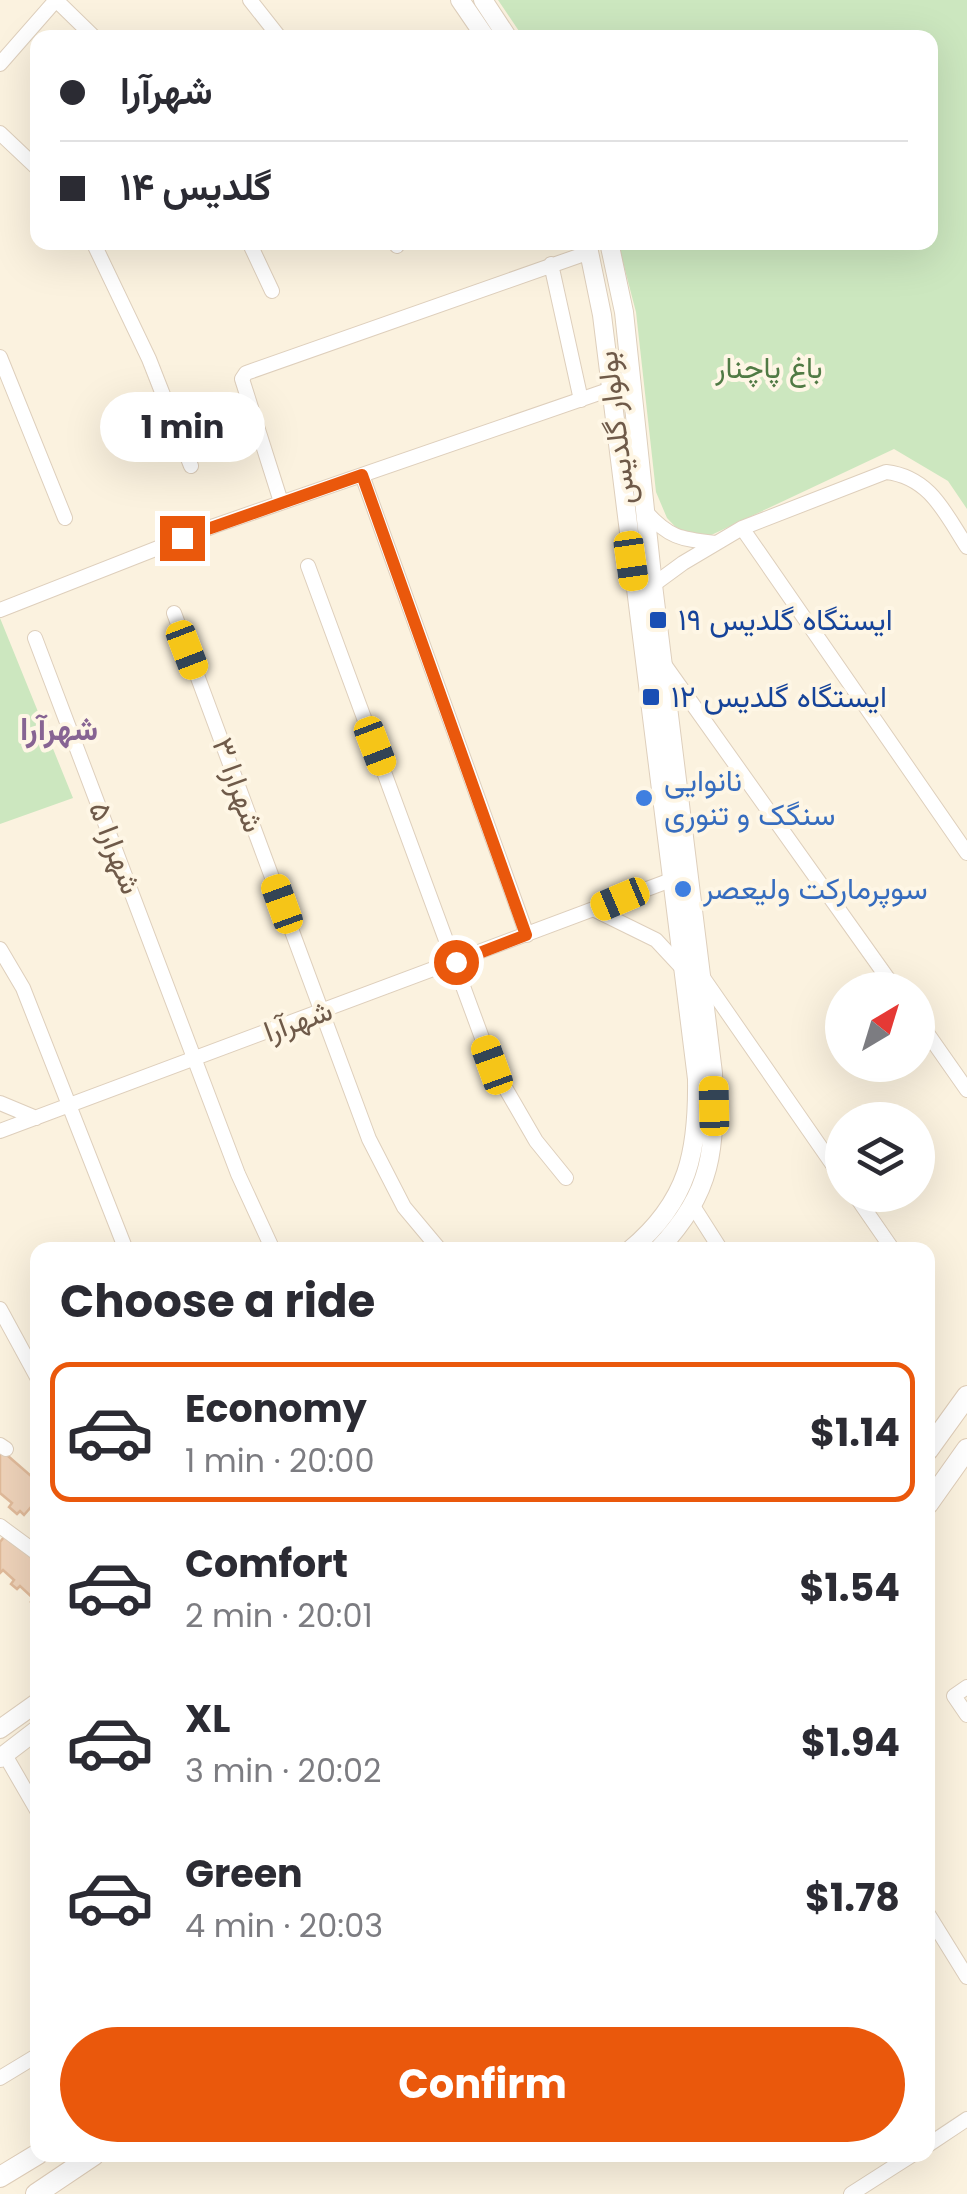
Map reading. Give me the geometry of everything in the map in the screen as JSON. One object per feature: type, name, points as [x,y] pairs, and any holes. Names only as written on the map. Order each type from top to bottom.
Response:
[{"type":"main road","points":[[935,1440],[967,1396]]},
{"type":"main road","points":[[935,1494],[967,1450]]},
{"type":"main road","points":[[0,2177],[30,2159]]},
{"type":"main road","points":[[36,2194],[84,2162]]},
{"type":"street","points":[[0,64],[56,0],[88,30]]},
{"type":"street","points":[[250,0],[274,30]]},
{"type":"street","points":[[460,0],[481,30]]},
{"type":"street","points":[[483,0],[503,30]]},
{"type":"street","points":[[0,132],[30,161]]},
{"type":"street","points":[[97,250],[149,359],[191,466]]},
{"type":"street","points":[[253,250],[272,291]]},
{"type":"street","points":[[281,502],[242,379],[246,373],[581,250]]},
{"type":"street","name":"بولوار گلدیس","points":[[589,250],[602,315],[680,877],[704,979],[714,1073],[715,1140],[693,1206],[666,1242]]},
{"type":"street","name":"بولوار گلدیس","points":[[610,250],[624,312],[664,664],[683,969],[698,1079],[698,1133],[690,1166],[663,1216],[638,1242]]},
{"type":"street","points":[[550,264],[580,400]]},
{"type":"street","points":[[0,356],[65,518]]},
{"type":"street","points":[[0,610],[281,502],[612,389]]},
{"type":"street","points":[[653,585],[742,528],[886,472],[900,473],[930,490],[967,547]]},
{"type":"street","points":[[362,475],[526,935]]},
{"type":"street","points":[[646,511],[659,526],[678,538],[716,543]]},
{"type":"street","points":[[742,528],[967,854]]},
{"type":"street","points":[[308,566],[492,1065],[536,1141],[566,1178]]},
{"type":"street","name":"شهرارا ۳","points":[[174,613],[369,1138],[404,1207],[433,1242]]},
{"type":"street","name":"شهرارا ۵","points":[[35,638],[238,1174],[269,1242]]},
{"type":"street","points":[[664,664],[883,972]]},
{"type":"street","name":"شهرآرا","points":[[0,1131],[680,877]]},
{"type":"street","points":[[595,910],[656,940],[683,969]]},
{"type":"street","points":[[0,950],[23,988],[123,1242]]},
{"type":"street","points":[[704,979],[825,1153]]},
{"type":"street","points":[[935,1044],[967,1090]]},
{"type":"street","points":[[0,1104],[36,1118]]},
{"type":"street","points":[[693,1206],[717,1242]]},
{"type":"street","points":[[866,1212],[887,1242]]},
{"type":"street","points":[[0,1309],[30,1365]]},
{"type":"street","points":[[0,1526],[30,1548]]},
{"type":"street","points":[[967,1687],[954,1696],[967,1715]]},
{"type":"street","points":[[0,1730],[30,1708]]},
{"type":"street","points":[[30,1735],[2,1756],[30,1800]]},
{"type":"street","points":[[935,1925],[965,1970]]},
{"type":"street","points":[[0,2078],[30,2059]]},
{"type":"street","points":[[935,2141],[967,2120]]},
{"type":"street","points":[[851,2194],[901,2162]]},
{"type":"green space","name":"باغ پاچنار","points":[[498,0],[967,0],[967,509],[948,481],[894,449],[707,537],[684,536],[667,518],[656,492],[636,312],[620,250],[938,250],[938,30],[518,30]]},
{"type":"green space","points":[[0,618],[73,798],[0,824]]},
{"type":"building","points":[[0,1449],[30,1475],[30,1508],[24,1515],[20,1511],[17,1514],[9,1507],[12,1503],[0,1493]]},
{"type":"building","points":[[8,1532],[30,1551],[30,1595],[11,1584],[14,1580],[3,1570],[0,1573],[0,1542]]},
{"type":"place","name":"ایستگاه گلدیس ۱۹","points":[[658,620]]},
{"type":"place","name":"ایستگاه گلدیس ۱۲","points":[[651,697]]},
{"type":"place","name":"نانوایی سنگک و تنوری","points":[[644,798]]},
{"type":"place","name":"سوپرمارکت ولیعصر","points":[[683,889]]},
{"type":"district","name":"شهرآرا","points":[[59,729]]},
{"type":"route","points":[[182,538],[362,475],[526,935],[456,962]]}]
